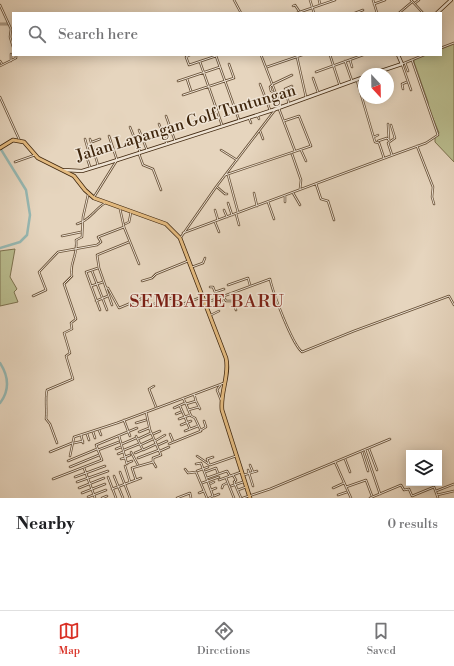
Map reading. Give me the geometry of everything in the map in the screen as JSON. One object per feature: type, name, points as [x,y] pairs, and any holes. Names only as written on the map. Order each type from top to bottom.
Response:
[{"type":"main road","points":[[0,148],[13,140],[19,140]]},
{"type":"main road","name":"Jalan Lapangan Golf Tuntungan","points":[[19,140],[26,143],[35,155],[61,170]]},
{"type":"main road","points":[[61,170],[74,176],[88,194],[94,198],[166,224],[180,238],[227,364],[223,383],[222,401],[225,421],[250,497]]},
{"type":"street","points":[[234,0],[240,12]]},
{"type":"street","points":[[310,0],[314,12]]},
{"type":"street","points":[[319,0],[321,4]]},
{"type":"street","points":[[292,6],[295,5],[299,12],[335,0]]},
{"type":"street","points":[[373,0],[377,12]]},
{"type":"street","points":[[374,4],[385,0]]},
{"type":"street","points":[[411,0],[422,12]]},
{"type":"street","points":[[415,4],[419,0]]},
{"type":"street","points":[[438,12],[451,0]]},
{"type":"street","points":[[400,12],[412,2]]},
{"type":"street","points":[[0,5],[11,30],[10,37],[12,44]]},
{"type":"street","points":[[358,12],[363,10]]},
{"type":"street","points":[[0,24],[8,24]]},
{"type":"street","points":[[442,48],[454,43]]},
{"type":"street","points":[[11,54],[11,62]]},
{"type":"street","points":[[0,61],[1,65],[11,62],[16,59],[16,56]]},
{"type":"street","points":[[188,56],[186,57],[188,65],[213,56]]},
{"type":"street","points":[[216,56],[239,120]]},
{"type":"street","points":[[261,56],[276,92],[279,108],[295,151]]},
{"type":"street","points":[[330,56],[340,86]]},
{"type":"street","points":[[316,72],[360,56]]},
{"type":"street","points":[[399,56],[408,71]]},
{"type":"street","points":[[389,68],[422,56]]},
{"type":"street","points":[[266,68],[297,57],[307,98]]},
{"type":"street","points":[[350,60],[352,67]]},
{"type":"street","points":[[183,233],[431,140],[438,133],[412,60]]},
{"type":"street","points":[[200,61],[223,126]]},
{"type":"street","points":[[345,61],[352,82]]},
{"type":"street","points":[[403,63],[411,90]]},
{"type":"street","points":[[184,95],[234,78],[229,64]]},
{"type":"street","points":[[178,81],[220,66]]},
{"type":"street","points":[[276,92],[271,90],[270,86],[292,76]]},
{"type":"street","points":[[186,78],[192,92]]},
{"type":"street","points":[[312,78],[319,94]]},
{"type":"street","points":[[356,80],[373,137],[375,142],[378,142],[384,158]]},
{"type":"street","name":"Jalan Lapangan Golf Tuntungan","points":[[61,170],[78,171],[98,166],[279,108],[356,80]]},
{"type":"street","points":[[403,89],[402,84],[408,82]]},
{"type":"street","points":[[260,84],[270,111]]},
{"type":"street","points":[[289,104],[285,89],[292,86]]},
{"type":"street","points":[[0,97],[4,104],[11,126],[19,140]]},
{"type":"street","points":[[0,105],[4,104]]},
{"type":"street","points":[[180,238],[216,187],[279,108]]},
{"type":"street","points":[[166,116],[175,141]]},
{"type":"street","points":[[225,176],[301,150],[311,145],[299,116],[284,121]]},
{"type":"street","points":[[248,118],[251,123]]},
{"type":"street","points":[[159,124],[167,144]]},
{"type":"street","points":[[388,124],[388,144],[393,155]]},
{"type":"street","points":[[389,141],[395,138],[391,125]]},
{"type":"street","points":[[130,127],[143,165],[152,169],[161,190]]},
{"type":"street","points":[[139,130],[147,150]]},
{"type":"street","points":[[260,130],[263,139]]},
{"type":"street","points":[[373,137],[378,135]]},
{"type":"street","points":[[94,198],[117,160],[109,136]]},
{"type":"street","points":[[378,142],[386,138],[389,141]]},
{"type":"street","points":[[85,139],[90,153],[88,158],[90,168]]},
{"type":"street","points":[[90,139],[98,166]]},
{"type":"street","points":[[91,142],[100,139]]},
{"type":"street","points":[[417,146],[433,187],[432,197],[434,204]]},
{"type":"street","points":[[93,150],[103,147]]},
{"type":"street","points":[[221,150],[237,160]]},
{"type":"street","points":[[301,150],[306,161]]},
{"type":"street","points":[[292,153],[301,180],[300,189]]},
{"type":"street","points":[[15,162],[35,155]]},
{"type":"street","points":[[228,175],[239,225]]},
{"type":"street","points":[[315,184],[321,199],[328,201],[334,220]]},
{"type":"street","points":[[216,187],[227,194]]},
{"type":"street","points":[[293,192],[300,205]]},
{"type":"street","points":[[254,193],[258,206]]},
{"type":"street","points":[[57,443],[50,424],[46,419],[46,392],[47,390],[73,379],[66,356],[70,353],[64,333],[72,329],[71,323],[76,319],[64,284],[72,276],[70,269],[77,250],[76,240],[82,237],[84,222],[83,217],[88,194]]},
{"type":"street","points":[[284,195],[285,202]]},
{"type":"street","points":[[268,202],[274,219]]},
{"type":"street","points":[[77,224],[84,222],[105,203]]},
{"type":"street","points":[[228,203],[232,215]]},
{"type":"street","points":[[120,208],[125,224]]},
{"type":"street","points":[[214,210],[218,221]]},
{"type":"street","points":[[224,210],[227,217]]},
{"type":"street","points":[[130,212],[129,222],[125,224],[124,227],[129,242],[140,264]]},
{"type":"street","points":[[215,222],[219,232]]},
{"type":"street","points":[[33,296],[46,290],[40,271],[58,252],[77,250],[98,245],[101,242],[98,237],[124,227]]},
{"type":"street","points":[[62,236],[82,232]]},
{"type":"street","points":[[112,305],[98,268],[97,254],[129,242]]},
{"type":"street","points":[[191,267],[203,263],[205,258]]},
{"type":"street","points":[[142,281],[189,261]]},
{"type":"street","points":[[98,268],[86,272],[100,310]]},
{"type":"street","points":[[92,270],[107,310]]},
{"type":"street","points":[[228,285],[248,278],[250,285]]},
{"type":"street","points":[[204,303],[270,279],[279,307],[302,352],[449,296],[454,305]]},
{"type":"street","points":[[91,286],[103,282]]},
{"type":"street","points":[[210,287],[213,287],[215,292],[224,289]]},
{"type":"street","points":[[106,288],[108,288],[119,308],[144,298],[148,306],[172,298],[178,306],[202,297]]},
{"type":"street","points":[[218,304],[222,302],[219,291]]},
{"type":"street","points":[[96,301],[109,296]]},
{"type":"street","points":[[223,296],[226,301],[233,301],[236,310]]},
{"type":"street","points":[[210,316],[219,311]]},
{"type":"street","points":[[70,456],[74,437],[223,383]]},
{"type":"street","points":[[222,401],[217,390],[223,383]]},
{"type":"street","points":[[154,386],[149,389],[156,407]]},
{"type":"street","points":[[188,410],[199,408],[194,394]]},
{"type":"street","points":[[183,398],[190,415],[199,425],[201,430]]},
{"type":"street","points":[[174,408],[196,401]]},
{"type":"street","points":[[180,406],[190,429]]},
{"type":"street","points":[[146,411],[149,427],[161,454],[153,458],[156,468]]},
{"type":"street","points":[[176,414],[182,412]]},
{"type":"street","points":[[179,419],[190,415]]},
{"type":"street","points":[[136,423],[147,419]]},
{"type":"street","points":[[124,420],[130,436]]},
{"type":"street","points":[[181,425],[191,421]]},
{"type":"street","points":[[169,444],[206,427],[204,421]]},
{"type":"street","points":[[184,431],[199,425]]},
{"type":"street","points":[[139,432],[149,427]]},
{"type":"street","points":[[53,478],[102,460],[97,450],[97,444],[137,428]]},
{"type":"street","points":[[99,429],[101,435]]},
{"type":"street","points":[[134,430],[142,450]]},
{"type":"street","points":[[93,431],[95,438]]},
{"type":"street","points":[[122,444],[137,437],[160,431]]},
{"type":"street","points":[[87,433],[89,440]]},
{"type":"street","points":[[123,434],[125,438]]},
{"type":"street","points":[[170,434],[173,442]]},
{"type":"street","points":[[50,452],[73,443],[83,442],[81,435]]},
{"type":"street","points":[[155,441],[165,435]]},
{"type":"street","points":[[118,436],[127,463],[132,461]]},
{"type":"street","points":[[118,454],[154,438]]},
{"type":"street","points":[[243,498],[250,497],[390,439]]},
{"type":"street","points":[[68,462],[120,441]]},
{"type":"street","points":[[135,452],[167,441]]},
{"type":"street","points":[[116,449],[122,447]]},
{"type":"street","points":[[138,458],[168,447]]},
{"type":"street","points":[[369,448],[377,470]]},
{"type":"street","points":[[365,450],[381,498]]},
{"type":"street","points":[[362,451],[368,471]]},
{"type":"street","points":[[131,452],[138,466]]},
{"type":"street","points":[[70,467],[100,455]]},
{"type":"street","points":[[121,459],[130,455]]},
{"type":"street","points":[[197,471],[236,455]]},
{"type":"street","points":[[197,456],[209,466]]},
{"type":"street","points":[[209,466],[207,459],[212,457]]},
{"type":"street","points":[[345,458],[350,472]]},
{"type":"street","points":[[136,480],[132,468],[153,462]]},
{"type":"street","points":[[335,462],[351,498]]},
{"type":"street","points":[[196,464],[201,463],[213,496]]},
{"type":"street","points":[[250,465],[253,472]]},
{"type":"street","points":[[76,477],[105,466]]},
{"type":"street","points":[[125,466],[130,482]]},
{"type":"street","points":[[83,467],[95,498]]},
{"type":"street","points":[[205,473],[216,468],[218,474]]},
{"type":"street","points":[[184,469],[188,473],[196,472],[207,498],[219,494]]},
{"type":"street","points":[[207,478],[227,470],[230,476]]},
{"type":"street","points":[[248,470],[253,486]]},
{"type":"street","points":[[77,482],[108,471]]},
{"type":"street","points":[[219,480],[242,471]]},
{"type":"street","points":[[243,475],[257,471]]},
{"type":"street","points":[[120,472],[130,498]]},
{"type":"street","points":[[134,474],[138,472]]},
{"type":"street","points":[[233,474],[236,480],[234,482],[241,498]]},
{"type":"street","points":[[114,476],[123,498]]},
{"type":"street","points":[[108,477],[116,498]]},
{"type":"street","points":[[202,484],[219,477]]},
{"type":"street","points":[[226,477],[234,498]]},
{"type":"street","points":[[79,488],[104,478]]},
{"type":"street","points":[[108,489],[118,487],[141,478]]},
{"type":"street","points":[[346,487],[366,480],[371,498],[401,486],[404,490],[409,489],[412,496],[434,487],[438,498]]},
{"type":"street","points":[[230,486],[245,481]]},
{"type":"street","points":[[82,493],[110,482]]},
{"type":"street","points":[[209,485],[214,482]]},
{"type":"street","points":[[222,488],[223,485],[228,483]]},
{"type":"street","points":[[333,488],[345,483]]},
{"type":"street","points":[[436,491],[454,484]]},
{"type":"street","points":[[238,490],[247,486]]},
{"type":"street","points":[[448,486],[450,492]]},
{"type":"street","points":[[199,488],[203,487]]},
{"type":"street","points":[[211,490],[216,488]]},
{"type":"street","points":[[442,488],[443,493]]},
{"type":"street","points":[[88,497],[106,490]]},
{"type":"street","points":[[199,493],[204,491]]},
{"type":"street","points":[[338,495],[348,491]]},
{"type":"street","points":[[437,495],[454,491]]},
{"type":"street","points":[[110,495],[114,493]]},
{"type":"street","points":[[177,498],[190,493],[191,498]]},
{"type":"street","points":[[102,498],[107,496]]},
{"type":"green space","points":[[454,44],[454,162],[435,142],[435,138],[439,133],[428,106],[428,102],[414,62],[414,59],[422,56],[442,56],[442,49]]},
{"type":"green space","points":[[15,249],[10,277],[17,289],[14,292],[18,302],[0,306],[0,251]]},
{"type":"waterway","points":[[0,148],[26,190],[30,215],[27,235],[20,242],[0,248]]},
{"type":"waterway","points":[[0,363],[7,378],[7,388],[0,403]]},
{"type":"district","name":"SEMBAHE BARU","points":[[207,301]]}]
